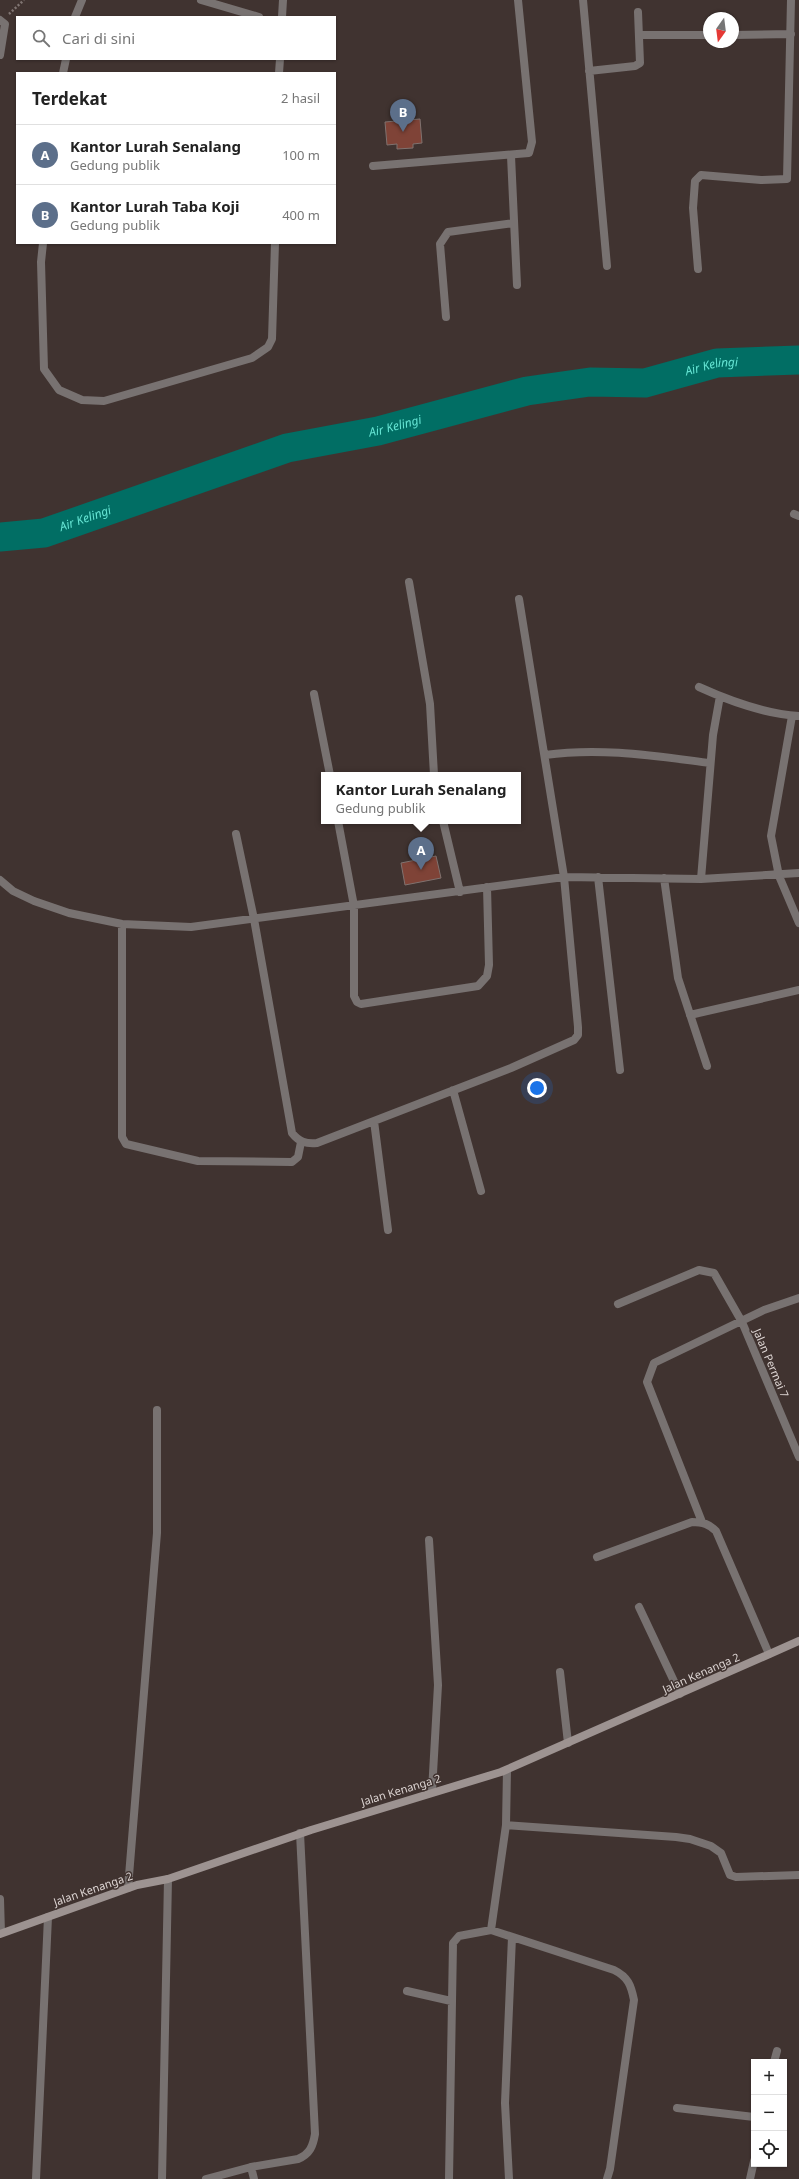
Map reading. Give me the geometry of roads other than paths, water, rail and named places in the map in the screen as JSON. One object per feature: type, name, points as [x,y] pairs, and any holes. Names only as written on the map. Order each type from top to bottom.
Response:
[{"type":"main road","name":"Jalan Kenanga 2","points":[[0,1934],[128,1888],[168,1879],[300,1833],[432,1791],[507,1770],[799,1641]]},
{"type":"street","points":[[75,16],[82,0]]},
{"type":"street","points":[[201,0],[256,16]]},
{"type":"street","points":[[282,16],[283,0]]},
{"type":"street","points":[[373,166],[511,156],[529,153],[532,142],[518,0]]},
{"type":"street","points":[[583,0],[607,266]]},
{"type":"street","points":[[698,269],[693,208],[695,181],[701,175],[761,180],[787,179],[791,0]]},
{"type":"street","points":[[589,71],[634,66],[640,63],[638,12]]},
{"type":"street","points":[[0,55],[5,30],[5,24],[1,20]]},
{"type":"street","points":[[739,35],[791,34]]},
{"type":"street","points":[[640,35],[703,35]]},
{"type":"street","points":[[64,72],[66,60]]},
{"type":"street","points":[[279,72],[280,60]]},
{"type":"street","points":[[511,156],[517,285]]},
{"type":"street","points":[[446,317],[440,244],[444,235],[448,232],[514,223]]},
{"type":"street","points":[[43,244],[41,262],[44,369],[59,390],[82,400],[104,401],[252,358],[268,347],[274,330],[275,244]]},
{"type":"street","points":[[409,582],[430,704],[434,772]]},
{"type":"street","points":[[236,834],[254,919],[292,1133],[301,1142],[308,1144],[317,1143],[569,1044],[578,1035],[564,877],[519,599]]},
{"type":"street","points":[[699,687],[720,696],[762,710],[796,716],[771,836],[779,876],[799,923]]},
{"type":"street","points":[[314,694],[329,772]]},
{"type":"street","points":[[701,879],[710,763],[720,696]]},
{"type":"street","points":[[545,755],[571,752],[614,751],[710,763]]},
{"type":"street","points":[[339,824],[354,906],[354,996],[357,1002],[361,1004],[478,986],[486,976],[489,966],[487,887]]},
{"type":"street","points":[[444,824],[460,892]]},
{"type":"street","points":[[0,880],[13,891],[34,901],[69,914],[122,924],[191,927],[564,877],[598,876],[701,879],[779,876],[799,873]]},
{"type":"street","points":[[598,876],[620,1070]]},
{"type":"street","points":[[664,878],[676,969],[707,1066]]},
{"type":"street","points":[[122,924],[122,1137],[126,1144],[198,1161],[292,1162],[298,1157],[301,1142]]},
{"type":"street","points":[[690,1015],[799,990]]},
{"type":"street","points":[[453,1090],[481,1191]]},
{"type":"street","points":[[374,1121],[388,1230]]},
{"type":"street","name":"Jalan Permai 7","points":[[618,1304],[699,1270],[707,1270],[714,1273],[742,1322],[799,1457]]},
{"type":"street","points":[[702,1522],[647,1382],[654,1363],[742,1322],[764,1310],[799,1298]]},
{"type":"street","points":[[128,1888],[157,1533],[158,1410]]},
{"type":"street","points":[[597,1556],[692,1522],[702,1522],[716,1531],[769,1654]]},
{"type":"street","points":[[429,1540],[438,1685],[432,1791]]},
{"type":"street","points":[[639,1607],[680,1694]]},
{"type":"street","points":[[560,1672],[568,1743]]},
{"type":"street","points":[[491,1930],[506,1824],[507,1770]]},
{"type":"street","points":[[506,1824],[676,1836],[711,1846],[721,1853],[730,1875],[736,1877],[799,1875]]},
{"type":"street","points":[[206,2179],[251,2167],[305,2156],[313,2144],[315,2134],[300,1833]]},
{"type":"street","points":[[162,2179],[168,1879]]},
{"type":"street","points":[[0,1899],[0,1934]]},
{"type":"street","points":[[36,2179],[48,1917]]},
{"type":"street","points":[[449,2179],[452,1948],[455,1939],[491,1930],[614,1970],[626,1976],[631,1985],[634,2000],[610,2169],[606,2179]]},
{"type":"street","points":[[509,2179],[505,2103],[512,1937]]},
{"type":"street","points":[[407,1990],[451,2001]]},
{"type":"street","points":[[775,2059],[776,2051]]},
{"type":"street","points":[[678,2108],[751,2117]]},
{"type":"street","points":[[251,2167],[254,2179]]},
{"type":"street","points":[[750,2179],[753,2167]]},
{"type":"waterway","name":"Air Kelingi","points":[[0,537],[44,533],[287,448],[378,431],[527,391],[590,382],[645,383],[717,363],[799,360]]},
{"type":"place","name":"Kantor Lurah Taba Koji","points":[[403,132]]},
{"type":"place","name":"Kantor Lurah Senalang","points":[[421,870]]}]
